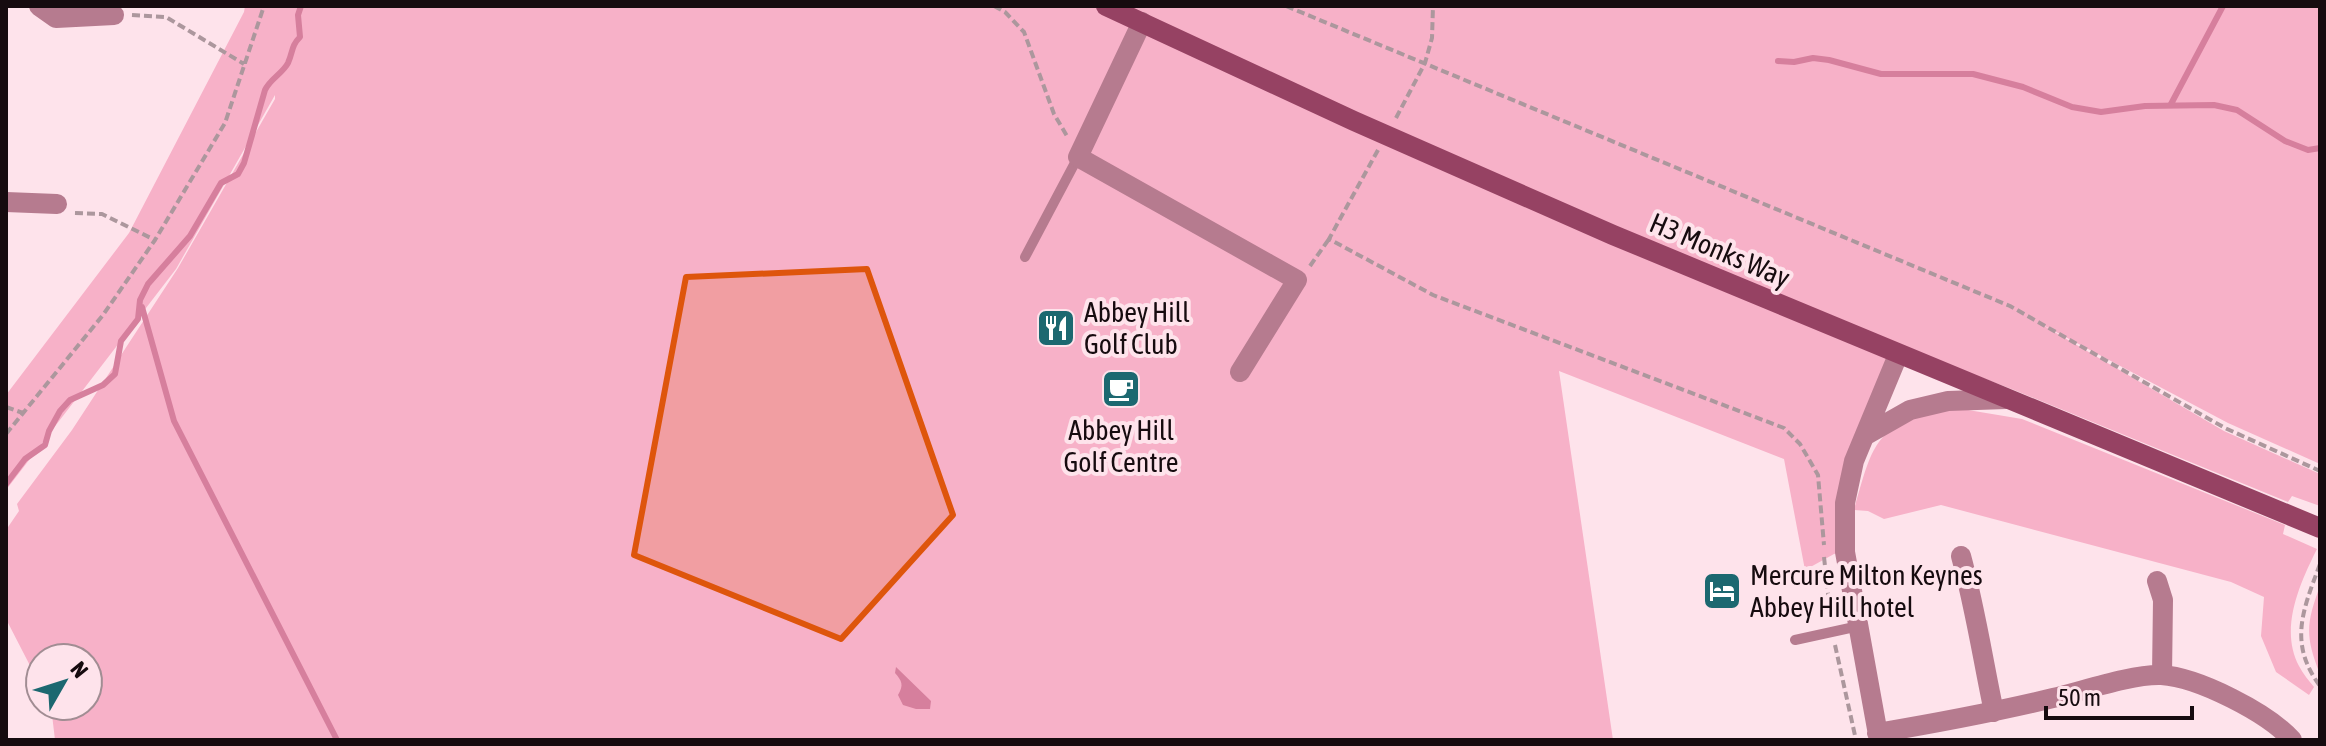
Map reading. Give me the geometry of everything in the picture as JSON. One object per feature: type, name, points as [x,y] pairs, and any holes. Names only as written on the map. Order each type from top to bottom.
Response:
[{"type":"street","points":[[39,6],[56,18],[114,15]]},
{"type":"street","name":"H3 Monks Way","points":[[1106,6],[1430,156],[1898,355],[2320,528]]},
{"type":"street","points":[[1142,22],[1078,157],[1297,280],[1240,372]]},
{"type":"street","points":[[6,202],[57,204]]},
{"type":"street","points":[[1898,355],[1854,461],[1845,503],[1845,552],[1878,737],[2162,675],[2207,688],[2248,706],[2292,740]]},
{"type":"street","points":[[1866,435],[1910,410],[1948,401],[2006,399]]},
{"type":"street","points":[[1961,556],[1974,604],[1994,712]]},
{"type":"street","points":[[2157,581],[2163,600],[2162,675]]},
{"type":"lane","points":[[1025,257],[1078,157]]},
{"type":"lane","points":[[1795,640],[1859,626]]},
{"type":"path","points":[[6,434],[103,315],[155,240],[225,123],[264,6]]},
{"type":"path","points":[[994,6],[1005,12],[1024,32],[1054,114],[1078,157]]},
{"type":"path","points":[[1286,6],[2010,306],[2225,428],[2320,471]]},
{"type":"path","points":[[1425,63],[1432,38],[1433,6]]},
{"type":"path","points":[[114,15],[166,17],[244,64]]},
{"type":"path","points":[[57,204],[62,212],[102,214],[155,240]]},
{"type":"path","points":[[1297,280],[1319,256],[1335,228]]},
{"type":"path","points":[[1329,239],[1433,295],[1784,428],[1800,444],[1818,475],[1833,632],[1856,740]]},
{"type":"path","points":[[6,407],[23,413]]},
{"type":"path","points":[[2320,564],[2302,614],[2300,636],[2306,663],[2320,686]]},
{"type":"highlighted area","points":[[867,269],[953,515],[841,639],[634,555],[686,277]]},
{"type":"shaded area","name":"Abbey Hill Golf Centre","points":[[245,6],[2320,6],[2320,464],[2228,423],[2039,323],[2224,431],[2320,474],[2320,506],[2292,496],[2288,502],[2014,390],[1653,251],[1898,355],[1866,435],[1845,552],[1834,554],[1805,570],[1784,459],[1559,371],[1613,740],[55,740],[53,722],[104,722],[104,642],[24,642],[24,654],[6,619],[6,530],[19,511],[17,504],[72,430],[178,268],[275,95],[176,269],[6,490],[6,395],[129,233]]},
{"type":"shaded area","points":[[1950,407],[2022,419],[2285,525],[2283,534],[2317,549],[2304,576],[2291,622],[2293,652],[2314,687],[2309,695],[2276,672],[2261,636],[2264,597],[2231,582],[1941,505],[1884,519],[1868,511],[1854,510],[1873,451],[1881,439],[1906,421]]},
{"type":"shaded area","points":[[2320,586],[2320,674],[2309,630]]},
{"type":"shaded area","points":[[896,667],[931,701],[930,709],[903,705],[898,695],[901,683],[895,673]]},
{"type":"waterway","points":[[6,484],[25,459],[45,445],[60,411],[70,400],[103,385],[115,374],[121,341],[138,319],[140,300],[148,284],[190,236],[221,183],[238,174],[244,163],[265,90],[286,67],[300,37],[298,15],[301,6]]},
{"type":"waterway","points":[[2171,104],[2223,6]]},
{"type":"waterway","points":[[1778,61],[1829,60],[1881,74],[1973,74],[2023,87],[2072,107],[2101,112],[2145,106],[2214,105],[2237,110],[2285,141],[2308,150],[2320,148]]},
{"type":"waterway","points":[[142,307],[174,421],[337,740]]},
{"type":"place","name":"Abbey Hill Golf Club","points":[[1056,328]]},
{"type":"place","name":"Abbey Hill Golf Centre","points":[[1121,389]]},
{"type":"place","name":"Mercure Milton Keynes Abbey Hill hotel","points":[[1722,591]]}]
